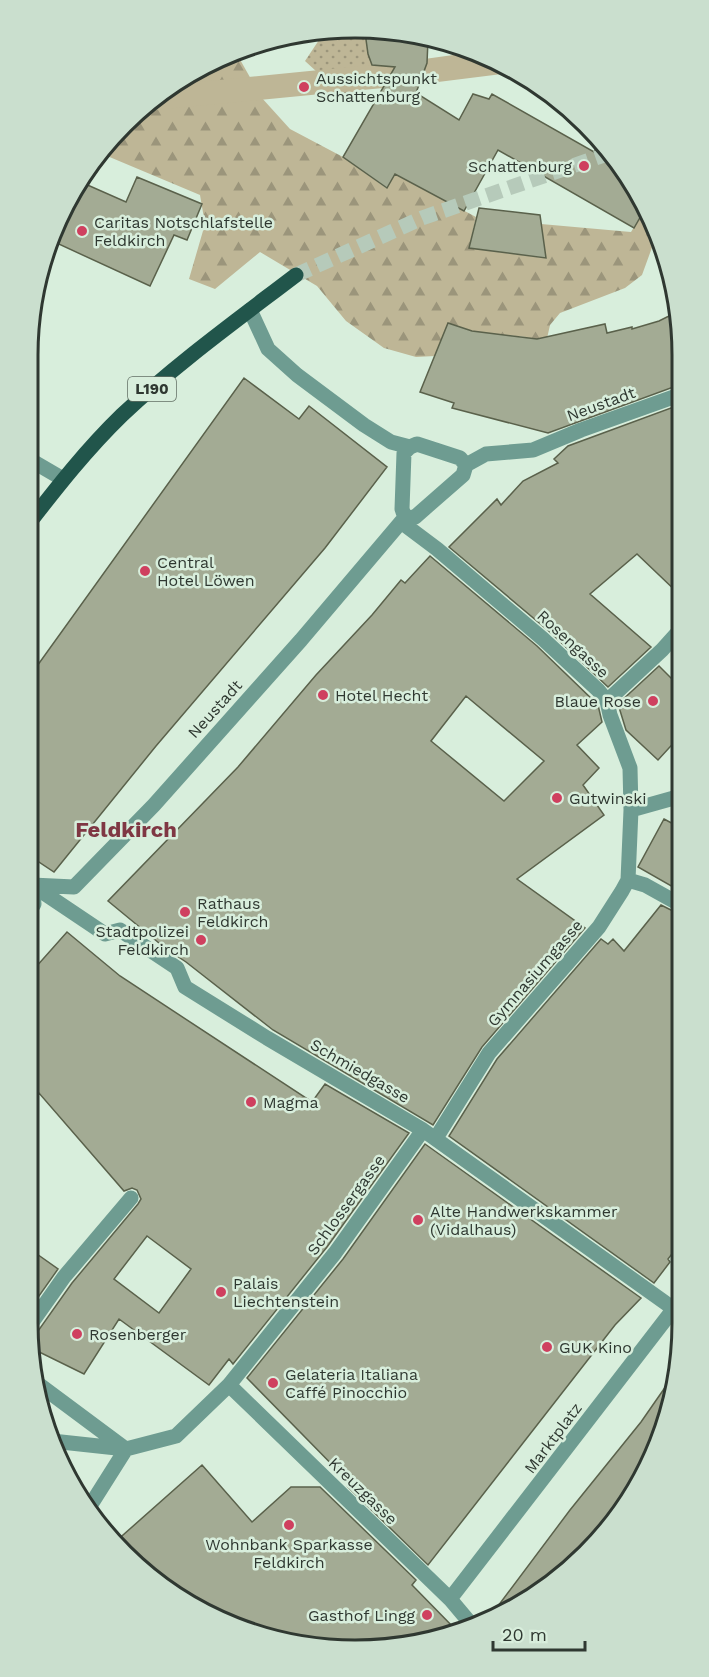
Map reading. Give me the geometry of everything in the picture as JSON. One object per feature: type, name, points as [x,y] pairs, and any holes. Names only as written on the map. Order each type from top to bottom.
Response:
[{"type":"main road","name":"L190","points":[[38,512],[63,479],[122,416],[183,362],[296,275]]},
{"type":"street","points":[[250,310],[268,349],[297,375],[364,425],[391,442],[410,447]]},
{"type":"street","name":"Neustadt","points":[[38,884],[74,887],[154,805],[301,640],[403,520],[415,517],[463,475],[466,465],[486,454],[533,450],[672,398]]},
{"type":"street","points":[[403,520],[404,453],[410,447],[417,444],[428,447],[460,458],[466,465]]},
{"type":"street","points":[[38,464],[63,479]]},
{"type":"street","name":"Rosengasse","points":[[403,520],[543,639],[607,701],[630,768],[631,810],[627,880]]},
{"type":"street","points":[[607,701],[672,638]]},
{"type":"street","points":[[631,810],[672,799]]},
{"type":"street","points":[[627,880],[645,885],[672,900]]},
{"type":"street","name":"Gymnasiumgasse","points":[[436,1138],[489,1053],[599,927],[627,880]]},
{"type":"street","name":"Schmiedgasse","points":[[38,889],[105,934],[120,930],[177,968],[185,987],[436,1138],[672,1300]]},
{"type":"street","name":"Schlossergasse","points":[[126,1449],[176,1436],[229,1385],[334,1253],[423,1130]]},
{"type":"street","points":[[38,1314],[64,1277],[131,1198]]},
{"type":"street","name":"Marktplatz","points":[[450,1599],[672,1312]]},
{"type":"street","name":"Kreuzgasse","points":[[229,1385],[450,1599],[467,1619]]},
{"type":"street","points":[[45,1389],[126,1449]]},
{"type":"street","points":[[61,1442],[126,1449]]},
{"type":"street","points":[[93,1501],[126,1449]]},
{"type":"green space","points":[[367,38],[372,65],[352,104],[305,61],[319,39]]},
{"type":"green space","points":[[457,54],[502,74],[414,85],[155,110],[191,83]]},
{"type":"green space","points":[[240,59],[261,97],[290,129],[343,157],[386,188],[395,174],[476,217],[469,248],[545,258],[541,224],[631,232],[640,217],[652,246],[642,275],[625,288],[560,313],[550,325],[546,343],[526,337],[483,333],[435,356],[416,357],[384,348],[346,321],[317,286],[260,252],[215,289],[189,279],[205,224],[200,195],[107,156],[145,116],[178,91],[214,70]]},
{"type":"building","name":"Schattenburg","points":[[366,38],[396,40],[428,46],[427,63],[416,93],[459,120],[473,94],[489,99],[492,94],[594,152],[596,149],[618,178],[639,214],[640,217],[634,228],[498,150],[464,211],[395,174],[387,188],[343,157],[395,67],[372,65]]},
{"type":"building","points":[[137,177],[202,204],[187,240],[174,235],[150,286],[58,244],[70,214],[87,185],[126,202]]},
{"type":"building","points":[[479,208],[540,215],[546,258],[469,248]]},
{"type":"building","points":[[669,316],[672,388],[548,433],[452,408],[454,403],[420,392],[448,323],[472,331],[537,339],[605,324],[607,333],[659,321]]},
{"type":"building","points":[[244,378],[299,419],[309,406],[387,467],[325,548],[156,746],[54,872],[38,861],[38,665]]},
{"type":"building","points":[[672,408],[672,587],[637,554],[590,594],[651,647],[608,687],[550,632],[449,547],[497,499],[501,505],[523,481],[558,463],[554,459],[568,446]]},
{"type":"building","points":[[430,556],[537,646],[598,705],[602,722],[577,745],[599,768],[583,785],[604,815],[517,879],[585,928],[482,1047],[433,1125],[273,1030],[165,948],[108,901],[238,767],[401,580],[405,583]],"holes":[[[466,696],[544,761],[504,801],[431,741]]]},
{"type":"building","name":"Blaue Rose","points":[[659,666],[672,679],[672,745],[658,760],[626,730],[618,704]]},
{"type":"building","points":[[664,819],[672,823],[672,886],[638,867]]},
{"type":"building","points":[[661,905],[672,910],[672,1254],[668,1259],[670,1262],[654,1283],[449,1136],[497,1059],[601,939],[608,944],[613,939],[624,951]]},
{"type":"building","points":[[67,932],[120,976],[312,1102],[325,1084],[409,1133],[327,1247],[233,1364],[229,1359],[209,1385],[119,1319],[84,1374],[39,1352],[38,1331],[72,1283],[141,1199],[137,1190],[132,1188],[124,1191],[39,1093],[38,965]],"holes":[[[147,1236],[191,1269],[159,1313],[114,1279]]]},
{"type":"building","points":[[425,1144],[641,1298],[615,1325],[428,1565],[348,1487],[353,1486],[247,1378],[343,1259]]},
{"type":"building","points":[[38,1255],[58,1269],[38,1297]]},
{"type":"building","points":[[664,1389],[655,1424],[639,1463],[618,1499],[593,1532],[564,1561],[531,1586],[499,1605],[570,1510],[641,1422]]},
{"type":"building","points":[[202,1465],[252,1522],[291,1487],[320,1487],[416,1580],[412,1585],[451,1625],[396,1637],[354,1640],[313,1637],[272,1629],[214,1607],[196,1597],[145,1561],[121,1537]]},
{"type":"tunnel","points":[[296,275],[422,218],[601,156]]},
{"type":"place","name":"Aussichtspunkt Schattenburg","points":[[304,87]]},
{"type":"place","name":"Schattenburg","points":[[584,166]]},
{"type":"place","name":"Caritas Notschlafstelle Feldkirch","points":[[82,231]]},
{"type":"place","name":"Central Hotel Löwen","points":[[145,571]]},
{"type":"place","name":"Hotel Hecht","points":[[323,695]]},
{"type":"place","name":"Blaue Rose","points":[[653,701]]},
{"type":"place","name":"Gutwinski","points":[[557,798]]},
{"type":"place","name":"Rathaus Feldkirch","points":[[185,912]]},
{"type":"place","name":"Stadtpolizei Feldkirch","points":[[201,940]]},
{"type":"place","name":"Magma","points":[[251,1102]]},
{"type":"place","name":"Alte Handwerkskammer (Vidalhaus)","points":[[418,1220]]},
{"type":"place","name":"Palais Liechtenstein","points":[[221,1292]]},
{"type":"place","name":"Rosenberger","points":[[77,1334]]},
{"type":"place","name":"GUK Kino","points":[[547,1347]]},
{"type":"place","name":"Gelateria Italiana Caffé Pinocchio","points":[[273,1383]]},
{"type":"place","name":"Wohnbank Sparkasse Feldkirch","points":[[289,1525]]},
{"type":"place","name":"Gasthof Lingg","points":[[427,1615]]},
{"type":"district","name":"Feldkirch","points":[[126,829]]}]
